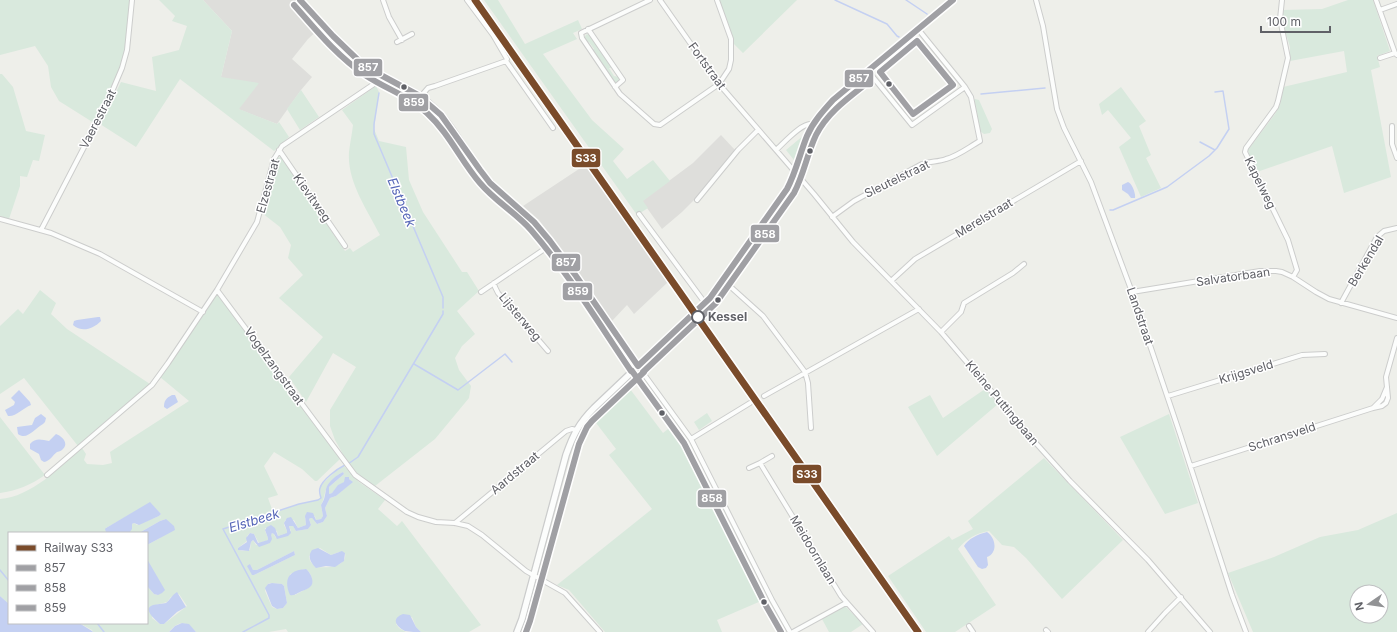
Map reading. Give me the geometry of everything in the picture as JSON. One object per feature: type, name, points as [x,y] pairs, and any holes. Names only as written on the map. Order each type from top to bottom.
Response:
[{"type":"street","name":"Vaerestraat","points":[[41,230],[108,101],[122,68],[127,50],[132,0]]},
{"type":"street","points":[[300,0],[340,44],[355,58],[381,75],[421,96],[433,107],[442,117],[476,166],[487,179],[498,191],[534,222],[552,244],[691,439],[772,600],[790,632]]},
{"type":"street","points":[[383,0],[389,17],[402,40]]},
{"type":"street","points":[[467,0],[493,35],[504,53],[507,59],[506,61],[553,128]]},
{"type":"street","points":[[650,0],[581,34],[582,38],[615,87],[627,100],[657,125],[660,125],[719,84],[729,69],[731,64],[732,46],[729,32],[717,0]]},
{"type":"street","name":"Fortstraat","points":[[660,0],[719,84],[796,172]]},
{"type":"street","points":[[517,632],[522,619],[566,455],[576,430],[586,416],[705,303],[723,280],[787,189],[796,172],[803,146],[813,124],[822,111],[833,100],[953,0]]},
{"type":"street","name":"Landstraat","points":[[1036,0],[1043,26],[1057,109],[1064,128],[1091,182],[1132,292],[1168,396],[1232,595],[1246,632]]},
{"type":"street","name":"Kapelweg","points":[[1282,0],[1280,19],[1288,52],[1288,63],[1276,107],[1246,148],[1245,152],[1288,240],[1297,270],[1294,276]]},
{"type":"street","points":[[1376,0],[1396,54],[1380,58]]},
{"type":"street","points":[[1380,10],[1397,4]]},
{"type":"street","points":[[868,71],[912,125],[965,87],[918,29]]},
{"type":"street","points":[[588,30],[623,80],[615,87]]},
{"type":"street","points":[[397,42],[412,34]]},
{"type":"street","points":[[1391,41],[1397,39]]},
{"type":"street","points":[[421,96],[428,88],[506,61]]},
{"type":"street","name":"Elzestraat","points":[[217,290],[257,222],[274,159],[282,146],[374,84],[381,75]]},
{"type":"street","name":"Sleutelstraat","points":[[832,217],[854,200],[922,164],[948,158],[980,141],[971,97],[965,87]]},
{"type":"street","points":[[776,150],[804,126],[810,123],[813,124]]},
{"type":"street","points":[[1392,126],[1392,144],[1397,158]]},
{"type":"street","points":[[697,200],[738,150],[758,130]]},
{"type":"street","name":"Kievitweg","points":[[279,150],[345,246]]},
{"type":"street","name":"Merelstraat","points":[[891,281],[915,259],[1081,161]]},
{"type":"street","name":"Kleine Puttingbaan","points":[[796,172],[853,242],[941,332],[1060,470],[1148,560],[1210,632]]},
{"type":"street","points":[[639,214],[705,303]]},
{"type":"street","points":[[0,219],[41,230],[100,254],[203,312]]},
{"type":"street","name":"Berkendal","points":[[1342,303],[1377,237],[1384,232],[1397,228]]},
{"type":"street","name":"Lijsterweg","points":[[481,292],[552,244]]},
{"type":"street","points":[[941,332],[961,312],[964,303],[1013,273],[1024,264]]},
{"type":"street","name":"Salvatorbaan","points":[[1132,292],[1260,271],[1276,271],[1294,276],[1316,292],[1329,299],[1397,318]]},
{"type":"street","points":[[723,280],[763,316],[805,372],[808,383],[812,428]]},
{"type":"street","name":"Lijsterweg","points":[[494,283],[498,293],[548,351]]},
{"type":"street","points":[[47,475],[152,384],[217,290]]},
{"type":"street","name":"Vogelzangstraat","points":[[217,290],[355,475],[410,513],[436,522],[455,523],[468,526],[482,535],[526,571],[564,594],[600,632]]},
{"type":"street","points":[[764,396],[919,309]]},
{"type":"street","name":"Schransveld","points":[[1190,466],[1382,406],[1386,403],[1388,398],[1386,377],[1397,338]]},
{"type":"street","name":"Krijgsveld","points":[[1168,396],[1302,355],[1325,354]]},
{"type":"street","points":[[691,439],[750,403]]},
{"type":"street","name":"Aardstraat","points":[[455,523],[566,431],[572,429],[576,430]]},
{"type":"street","points":[[749,468],[772,456]]},
{"type":"street","name":"Meidoornlaan","points":[[760,463],[837,591],[846,604],[873,632]]},
{"type":"street","points":[[1148,632],[1164,612],[1181,597]]},
{"type":"street","points":[[793,632],[846,604]]},
{"type":"street","points":[[969,626],[973,632]]},
{"type":"shaded area","points":[[203,0],[295,0],[320,28],[308,39],[292,59],[312,77],[277,124],[238,109],[221,77],[232,31]]},
{"type":"shaded area","points":[[721,135],[735,150],[700,194],[662,229],[642,201],[693,163]]},
{"type":"shaded area","points":[[585,165],[668,282],[634,314],[627,305],[612,321],[539,220],[523,206]]},
{"type":"green space","points":[[0,0],[130,0],[125,48],[119,71],[94,123],[59,101],[51,87],[48,66],[35,46],[0,55]]},
{"type":"green space","points":[[159,0],[203,0],[232,31],[221,77],[259,83],[239,109],[277,124],[279,122],[289,137],[274,151],[180,79],[136,147],[100,124],[121,82],[156,91],[152,57],[179,50],[187,26],[172,21],[175,16]]},
{"type":"green space","points":[[484,0],[498,0],[525,44],[578,20],[582,29],[573,33],[577,39],[543,54],[592,120],[624,149],[613,161],[627,179],[653,160],[670,181],[643,201],[648,208],[637,215]]},
{"type":"green space","points":[[719,0],[797,0],[743,53],[733,43],[728,23]]},
{"type":"green space","points":[[1348,0],[1373,0],[1390,51],[1377,56],[1380,67],[1371,70],[1391,177],[1344,193],[1332,146],[1257,172],[1248,150],[1280,105],[1283,87],[1347,72],[1344,51],[1290,61],[1290,47],[1283,24],[1282,10],[1322,9]]},
{"type":"green space","points":[[587,34],[591,36],[613,68],[609,68],[614,76],[619,77],[619,82],[614,83],[590,50],[594,49],[589,42],[584,41]]},
{"type":"green space","points":[[0,74],[2,74],[13,87],[26,131],[45,135],[39,161],[33,160],[27,177],[20,176],[20,186],[9,219],[0,216]]},
{"type":"green space","points":[[376,86],[379,92],[374,129],[379,141],[406,147],[409,180],[423,212],[462,272],[467,272],[479,291],[457,311],[475,334],[462,346],[455,358],[459,370],[471,386],[469,398],[435,439],[375,486],[362,478],[349,465],[335,440],[330,426],[330,410],[356,367],[333,353],[306,402],[289,377],[323,337],[279,298],[303,275],[288,258],[291,245],[280,227],[262,213],[277,158],[281,157],[345,251],[350,248],[353,252],[380,235],[359,195],[351,174],[349,152],[353,125],[342,110]]},
{"type":"green space","points":[[1121,87],[1146,121],[1139,126],[1151,155],[1146,158],[1161,188],[1141,197],[1119,147],[1131,138],[1108,110],[1102,115],[1099,104]]},
{"type":"green space","points":[[301,90],[319,117],[300,130],[287,109]]},
{"type":"green space","points":[[975,99],[979,100],[992,129],[990,133],[984,134],[980,131]]},
{"type":"green space","points":[[804,135],[803,137],[794,160],[786,150]]},
{"type":"green space","points":[[40,290],[56,303],[51,314],[67,329],[150,384],[78,446],[24,378],[0,394],[0,326],[18,309],[23,314]]},
{"type":"green space","points":[[216,295],[219,295],[340,459],[317,481],[315,481],[302,469],[274,452],[264,466],[278,495],[268,498],[273,512],[247,522],[299,504],[318,500],[321,498],[321,485],[336,471],[344,466],[359,482],[385,500],[378,509],[397,526],[402,521],[481,625],[469,632],[421,632],[416,627],[412,617],[396,624],[399,628],[406,632],[288,632],[286,629],[269,632],[196,632],[186,624],[182,623],[176,625],[169,632],[93,632],[81,624],[148,624],[148,587],[154,594],[158,595],[148,562],[148,544],[160,538],[166,519],[141,532],[129,532],[132,524],[134,523],[137,525],[161,514],[150,503],[106,528],[107,532],[8,532],[8,603],[0,596],[0,499],[12,497],[34,487],[55,472],[82,448],[86,454],[84,460],[87,464],[103,465],[112,463],[110,452],[189,401],[160,377]],"holes":[[[343,472],[344,474],[329,487],[329,494],[348,478],[352,482],[336,496],[330,498],[325,508],[327,516],[323,522],[317,524],[311,518],[309,519],[311,525],[308,529],[296,531],[293,526],[289,526],[291,531],[287,533],[284,525],[285,520],[294,520],[298,528],[306,525],[305,518],[315,516],[316,520],[321,519],[323,516],[321,505],[328,485],[336,476]],[[265,528],[277,531],[278,536],[286,533],[276,538],[273,533],[271,534],[270,543],[256,545],[253,540],[251,542],[250,550],[243,551],[239,550],[238,548],[247,541],[247,536],[250,533],[254,534],[259,543],[269,540]],[[320,548],[331,555],[339,552],[345,553],[345,558],[343,562],[334,566],[315,567],[310,561],[309,556]],[[294,551],[295,555],[254,575],[250,564],[253,570],[257,570]],[[304,569],[311,575],[312,584],[295,595],[290,574]],[[270,583],[282,584],[284,586],[287,603],[283,608],[277,609],[272,607],[265,591]],[[179,594],[187,606],[164,624],[160,624],[152,618],[156,605],[167,602],[171,597]]]},
{"type":"green space","points":[[627,385],[663,433],[673,425],[692,455],[766,599],[717,620],[722,632],[605,632],[569,590],[557,585],[652,509],[609,455],[616,449],[590,415]]},
{"type":"green space","points":[[985,389],[998,404],[937,456],[908,407],[930,395],[943,418]]},
{"type":"green space","points":[[707,413],[712,421],[699,430],[694,422]]},
{"type":"green space","points":[[1169,414],[1198,503],[1165,514],[1120,437]]},
{"type":"green space","points":[[0,417],[45,475],[23,487],[0,493]]},
{"type":"green space","points":[[1044,458],[1123,540],[1062,599],[1026,558],[1014,547],[1002,545],[989,531],[976,535],[964,542],[958,549],[996,605],[955,632],[926,632],[888,576],[949,536],[952,540],[973,529],[968,521]]},
{"type":"green space","points":[[1397,513],[1397,632],[1253,632],[1228,573],[1274,557],[1320,537],[1358,530]]},
{"type":"green space","points":[[843,607],[846,607],[863,624],[851,632],[829,632],[822,619]]},
{"type":"water","points":[[1128,182],[1131,184],[1135,198],[1131,198],[1122,190],[1122,185]]},
{"type":"water","points":[[100,317],[101,321],[91,328],[80,329],[73,325],[74,321],[77,320]]},
{"type":"water","points":[[19,390],[31,405],[17,414],[8,416],[5,410],[14,405],[15,402],[11,398]]},
{"type":"water","points":[[172,395],[175,395],[178,402],[167,409],[164,407],[165,401]]},
{"type":"water","points":[[41,414],[46,418],[43,424],[28,435],[21,436],[18,434],[17,427],[32,425],[35,418]]},
{"type":"water","points":[[56,434],[64,440],[65,447],[44,462],[41,460],[39,454],[30,449],[30,444],[35,440],[49,441]]},
{"type":"water","points":[[343,472],[344,474],[329,487],[329,494],[332,493],[338,485],[344,482],[345,477],[349,477],[349,479],[353,482],[336,496],[330,498],[325,508],[327,516],[323,522],[317,524],[311,518],[309,519],[311,525],[308,529],[296,531],[293,526],[289,526],[291,533],[288,536],[277,539],[272,533],[270,543],[259,547],[253,540],[249,551],[238,550],[238,548],[247,542],[246,538],[250,533],[254,534],[258,543],[268,540],[265,530],[271,525],[275,528],[278,536],[287,533],[284,523],[287,518],[291,517],[298,528],[306,525],[305,516],[307,512],[313,513],[316,520],[321,519],[323,516],[321,505],[327,486],[333,479]]},
{"type":"water","points":[[150,502],[161,514],[139,525],[134,523],[132,524],[132,529],[130,532],[106,532],[106,528]]},
{"type":"water","points":[[166,519],[174,526],[175,530],[148,544],[148,532],[141,532]]},
{"type":"water","points":[[987,532],[994,541],[994,549],[991,555],[987,557],[988,565],[986,568],[982,569],[978,567],[964,546],[974,537]]},
{"type":"water","points":[[318,548],[331,555],[342,551],[345,553],[344,561],[335,567],[326,566],[316,568],[311,562],[310,555],[312,550]]},
{"type":"water","points":[[294,551],[295,555],[254,575],[252,575],[247,566],[250,564],[253,570],[257,570]]},
{"type":"water","points":[[148,561],[165,590],[158,595],[154,594],[148,587]]},
{"type":"water","points":[[306,569],[312,579],[311,586],[295,595],[290,595],[287,584],[289,576],[295,571]]},
{"type":"water","points":[[268,584],[282,584],[284,586],[287,603],[283,608],[277,609],[272,606],[265,588]]},
{"type":"water","points":[[177,592],[186,607],[177,612],[164,624],[160,624],[149,612],[150,607],[153,605],[166,603]]},
{"type":"water","points":[[0,596],[8,603],[8,624],[81,624],[93,632],[0,632]]},
{"type":"water","points":[[403,614],[410,615],[416,627],[421,632],[405,631],[397,625],[397,618]]},
{"type":"water","points":[[182,623],[189,624],[196,632],[169,632],[175,626]]},
{"type":"waterway","points":[[835,0],[887,24],[899,37]]},
{"type":"waterway","points":[[906,0],[927,14]]},
{"type":"waterway","points":[[981,94],[1045,88]]},
{"type":"waterway","points":[[1110,210],[1167,187],[1209,156],[1217,148],[1229,129],[1223,91],[1215,92]]},
{"type":"waterway","name":"Elstbeek","points":[[379,93],[374,124],[374,134],[443,297],[443,308]]},
{"type":"waterway","points":[[1200,142],[1215,150]]},
{"type":"waterway","name":"Elstbeek","points":[[348,464],[358,457],[443,314],[443,311]]},
{"type":"waterway","points":[[414,364],[458,390],[505,354],[512,362]]},
{"type":"waterway","name":"Elstbeek","points":[[243,632],[269,618],[269,615],[223,529],[299,504],[318,500],[321,498],[321,485],[334,472],[345,465]]},
{"type":"waterway","points":[[0,570],[8,580]]},
{"type":"waterway","points":[[98,624],[104,632]]},
{"type":"rail line","name":"S33","points":[[475,0],[918,632]]},
{"type":"transit line","name":"857","points":[[300,0],[333,36],[359,61],[377,73],[418,95],[441,115],[490,183],[534,222],[550,241],[638,366]]},
{"type":"transit line","name":"857","points":[[638,366],[710,298],[787,189],[809,131],[826,108],[833,100],[953,0]]},
{"type":"transit line","name":"859","points":[[294,5],[328,43],[355,68],[373,80],[413,102],[435,121],[480,183],[492,196],[519,218],[545,247],[583,299],[631,371]]},
{"type":"transit line","name":"858","points":[[917,41],[953,85],[913,114],[880,72],[917,41]]},
{"type":"transit line","name":"858","points":[[643,372],[716,303],[794,193],[813,142],[821,127],[838,106],[867,83]]},
{"type":"transit line","name":"858","points":[[632,371],[684,443],[765,604],[781,632]]},
{"type":"transit line","name":"859","points":[[526,632],[579,444],[587,427],[592,421],[644,372]]},
{"type":"place","name":"Kessel","points":[[698,317]]}]
